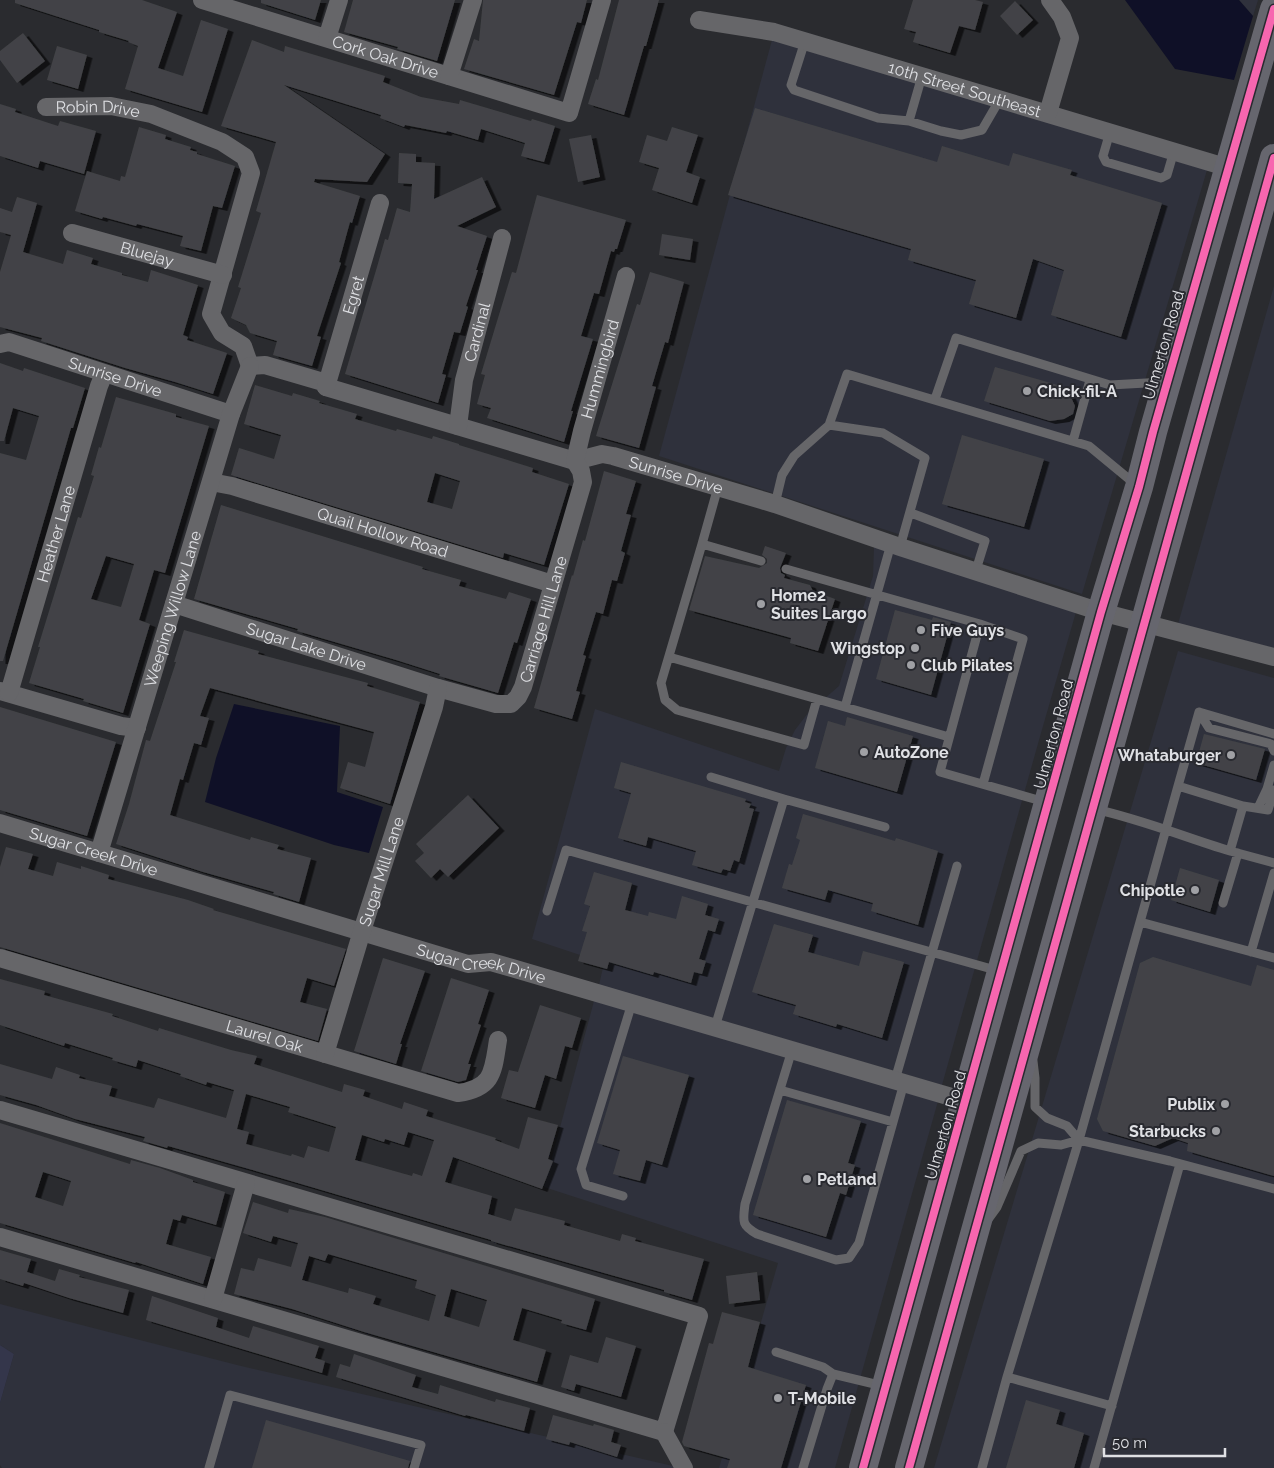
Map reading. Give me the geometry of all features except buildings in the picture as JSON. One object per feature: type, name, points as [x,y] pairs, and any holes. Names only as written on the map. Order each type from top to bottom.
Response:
[{"type":"main road","name":"Ulmerton Road","points":[[863,1468],[1101,612],[1139,487],[1167,381],[1274,10]]},
{"type":"main road","points":[[909,1468],[1274,158]]},
{"type":"street","points":[[327,38],[339,0]]},
{"type":"street","points":[[449,76],[472,0]]},
{"type":"street","name":"Cork Oak Drive","points":[[206,1],[569,113],[602,0]]},
{"type":"street","points":[[1048,113],[1070,38],[1062,17],[1050,0]]},
{"type":"street","name":"10th Street Southeast","points":[[699,20],[774,32],[1228,168]]},
{"type":"street","name":"Robin Drive","points":[[46,107],[111,106],[151,114],[222,142],[245,157],[251,173],[211,314],[222,333],[243,346],[250,366]]},
{"type":"street","name":"Egret","points":[[326,387],[380,203]]},
{"type":"street","name":"Bluejay","points":[[72,233],[223,275]]},
{"type":"street","name":"Cardinal","points":[[458,426],[464,380],[502,238]]},
{"type":"street","name":"Hummingbird","points":[[575,461],[626,276]]},
{"type":"street","name":"Sunrise Drive","points":[[0,344],[9,342],[231,414]]},
{"type":"street","points":[[250,366],[265,365],[323,382],[326,387],[575,461]]},
{"type":"street","name":"Weeping Willow Lane","points":[[99,853],[231,414],[250,366]]},
{"type":"street","name":"Heather Lane","points":[[5,692],[104,374]]},
{"type":"street","name":"Sunrise Drive","points":[[575,461],[602,454],[613,456],[775,504],[1101,612],[1274,657]]},
{"type":"street","name":"Carriage Hill Lane","points":[[438,688],[496,704],[510,704],[518,697],[523,687],[583,482],[581,471],[575,461]]},
{"type":"street","name":"Quail Hollow Road","points":[[211,482],[232,486],[553,584]]},
{"type":"street","name":"Sugar Lake Drive","points":[[174,604],[438,688]]},
{"type":"street","name":"Sugar Mill Lane","points":[[325,1054],[362,931],[434,707],[438,688]]},
{"type":"street","points":[[5,692],[121,726],[137,728]]},
{"type":"street","name":"Sugar Creek Drive","points":[[0,823],[468,964],[491,962],[965,1101]]},
{"type":"street","name":"Laurel Oak","points":[[0,958],[458,1094],[473,1091],[485,1084],[493,1072],[498,1040]]},
{"type":"street","points":[[0,1110],[699,1316],[664,1432]]},
{"type":"street","points":[[213,1299],[246,1183]]},
{"type":"street","points":[[0,1237],[664,1432],[684,1468]]},
{"type":"lane","points":[[804,41],[791,85],[794,90],[878,118],[909,121],[940,131],[961,135],[982,130],[1000,99]]},
{"type":"lane","points":[[909,121],[922,76]]},
{"type":"lane","points":[[1110,132],[1103,156],[1106,162],[1161,178],[1167,175],[1174,152]]},
{"type":"lane","points":[[935,399],[956,338],[1110,386],[1167,381]]},
{"type":"lane","points":[[775,504],[782,475],[794,456],[829,425],[847,374],[1089,446],[1139,487]]},
{"type":"lane","points":[[1073,441],[1090,380]]},
{"type":"lane","points":[[829,425],[883,433],[925,458],[910,513],[877,595],[845,707]]},
{"type":"lane","points":[[718,487],[661,683],[665,700],[677,710],[804,745],[817,699]]},
{"type":"lane","points":[[910,513],[985,540],[976,570]]},
{"type":"lane","points":[[702,544],[761,561]]},
{"type":"lane","points":[[786,568],[1023,638],[983,784]]},
{"type":"lane","points":[[980,624],[940,772],[1049,803]]},
{"type":"lane","points":[[669,658],[949,736]]},
{"type":"lane","points":[[1199,712],[1274,734]]},
{"type":"lane","points":[[1199,712],[1209,728],[1271,744],[1274,751]]},
{"type":"lane","points":[[982,1468],[1007,1377],[1079,1140],[1199,712]]},
{"type":"lane","points":[[1258,808],[1267,789],[1274,764]]},
{"type":"lane","points":[[711,777],[885,827]]},
{"type":"lane","points":[[1178,786],[1242,806],[1268,810],[1274,790]]},
{"type":"lane","points":[[714,1028],[784,799]]},
{"type":"lane","points":[[1223,903],[1242,806]]},
{"type":"lane","points":[[1092,809],[1118,814],[1166,828],[1178,835],[1274,863]]},
{"type":"lane","points":[[547,911],[566,850],[1002,972]]},
{"type":"lane","points":[[792,1050],[745,1204],[743,1219],[746,1228],[757,1234],[836,1260],[849,1258],[859,1243],[893,1122],[899,1082],[957,866]]},
{"type":"lane","points":[[1251,952],[1274,873]]},
{"type":"lane","points":[[1140,922],[1274,958]]},
{"type":"lane","points":[[623,1196],[586,1185],[581,1170],[632,1004]]},
{"type":"lane","points":[[1029,1036],[1035,1078],[1035,1107],[1046,1118],[1067,1126],[1079,1140]]},
{"type":"lane","points":[[780,1090],[893,1122]]},
{"type":"lane","points":[[972,1243],[997,1207],[1021,1151],[1038,1143],[1061,1145],[1079,1140],[1274,1189]]},
{"type":"lane","points":[[1094,1468],[1180,1164]]},
{"type":"lane","points":[[776,1352],[823,1367],[833,1374],[886,1387]]},
{"type":"lane","points":[[803,1468],[833,1374]]},
{"type":"lane","points":[[1007,1377],[1112,1406]]},
{"type":"lane","points":[[209,1468],[230,1394],[421,1444],[414,1468]]},
{"type":"shaded area","points":[[1125,0],[1239,0],[1253,16],[1234,80],[1175,69]]},
{"type":"shaded area","points":[[1239,0],[1258,0],[1253,16]]},
{"type":"shaded area","points":[[772,40],[1207,170],[1082,594],[659,456]]},
{"type":"shaded area","points":[[1274,286],[1274,648],[1178,624]]},
{"type":"shaded area","points":[[874,547],[1076,612],[942,1085],[599,985],[604,963],[532,939],[595,709],[779,771],[786,748],[795,730],[808,713],[839,686],[873,576]]},
{"type":"shaded area","points":[[1178,651],[1274,678],[1274,1468],[934,1468]]},
{"type":"shaded area","points":[[234,704],[340,726],[337,792],[383,807],[369,853],[334,845],[205,802],[216,758]]},
{"type":"shaded area","points":[[594,1001],[938,1101],[835,1468],[719,1468],[778,1263],[544,1187]]},
{"type":"shaded area","points":[[0,1304],[237,1365],[673,1466],[674,1468],[2,1468],[0,1465],[0,1403],[14,1354],[0,1345]]},
{"type":"shaded area","points":[[0,1345],[14,1354],[0,1403]]},
{"type":"cycle path","points":[[863,1468],[1101,612],[1139,487],[1274,9]]},
{"type":"cycle path","points":[[909,1468],[1274,158]]},
{"type":"place","name":"Chick-fil-A","points":[[1027,391]]},
{"type":"place","name":"Home2 Suites Largo","points":[[761,604]]},
{"type":"place","name":"Five Guys","points":[[921,630]]},
{"type":"place","name":"Wingstop","points":[[915,648]]},
{"type":"place","name":"Club Pilates","points":[[911,665]]},
{"type":"place","name":"AutoZone","points":[[864,752]]},
{"type":"place","name":"Whataburger","points":[[1231,755]]},
{"type":"place","name":"Chipotle","points":[[1195,890]]},
{"type":"place","name":"Publix","points":[[1225,1104]]},
{"type":"place","name":"Starbucks","points":[[1216,1131]]},
{"type":"place","name":"Petland","points":[[807,1179]]},
{"type":"place","name":"T-Mobile","points":[[778,1398]]}]
